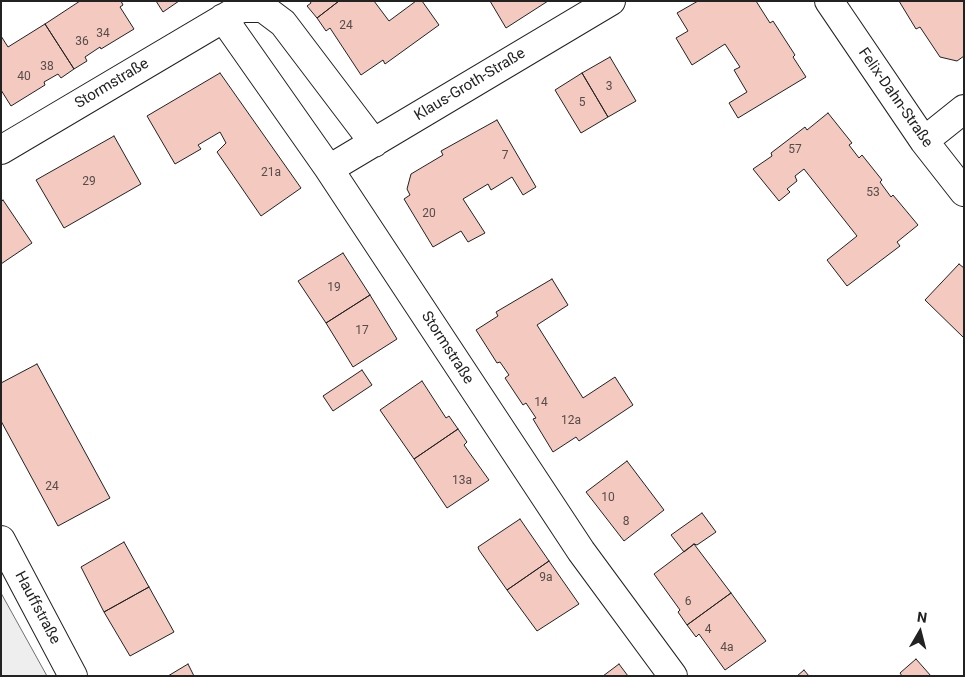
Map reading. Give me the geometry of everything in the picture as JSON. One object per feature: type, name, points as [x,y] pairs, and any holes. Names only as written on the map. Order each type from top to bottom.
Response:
[{"type":"street","name":"Klaus-Groth-Straße","points":[[329,169],[611,1]]},
{"type":"street","name":"Felix-Dahn-Straße","points":[[830,1],[924,141],[964,192]]},
{"type":"street","name":"Stormstraße","points":[[1,150],[241,8],[263,8],[284,23],[374,143]]},
{"type":"street","name":"Stormstraße","points":[[223,18],[329,169],[581,551],[673,676]]},
{"type":"street","points":[[924,141],[964,109]]},
{"type":"street","name":"Hauffstraße","points":[[1,540],[74,676]]},
{"type":"shaded area","points":[[1,593],[47,676],[1,676]]},
{"type":"building","points":[[80,1],[121,1],[123,5],[120,7],[134,29],[85,57],[87,61],[74,69],[45,24]]},
{"type":"building","points":[[156,1],[179,1],[163,12]]},
{"type":"building","points":[[310,1],[339,1],[317,18],[307,6],[311,3]]},
{"type":"building","points":[[339,1],[374,1],[389,21],[416,1],[422,1],[439,25],[385,64],[383,60],[361,75],[330,28],[326,31],[317,18]]},
{"type":"building","points":[[490,1],[548,1],[506,28]]},
{"type":"building","points":[[698,1],[756,1],[770,23],[773,21],[795,55],[793,57],[806,77],[738,118],[729,103],[747,92],[734,70],[740,67],[725,44],[692,65],[676,38],[688,31],[677,13]]},
{"type":"building","points":[[899,1],[962,1],[964,3],[964,56],[957,61],[940,57],[920,27],[916,29]]},
{"type":"building","points":[[45,24],[74,69],[61,78],[58,74],[44,82],[45,85],[11,106],[1,90],[1,36],[8,47]]},
{"type":"building","points":[[610,57],[636,101],[608,117],[582,73]]},
{"type":"building","points":[[220,73],[301,188],[261,216],[217,152],[226,143],[220,132],[198,145],[201,149],[175,164],[147,116]]},
{"type":"building","points":[[582,73],[608,117],[581,133],[555,90]]},
{"type":"building","points":[[828,113],[852,143],[849,145],[859,158],[862,155],[882,180],[880,182],[891,197],[893,195],[918,225],[897,242],[900,246],[847,286],[827,260],[857,236],[804,169],[795,176],[797,181],[787,189],[790,192],[779,201],[753,169],[772,156],[771,153],[805,127],[807,130]]},
{"type":"building","points":[[497,120],[536,187],[523,195],[512,177],[491,190],[488,184],[463,199],[485,233],[468,242],[461,231],[433,247],[404,199],[410,195],[407,189],[411,174],[443,155],[441,151]]},
{"type":"building","points":[[114,136],[141,184],[64,228],[36,180]]},
{"type":"building","points":[[3,200],[32,243],[1,264],[1,202]]},
{"type":"building","points":[[343,253],[370,295],[326,323],[298,281]]},
{"type":"building","points":[[959,264],[964,268],[964,338],[925,300]]},
{"type":"building","points":[[552,279],[568,305],[537,325],[583,398],[615,377],[633,405],[579,441],[576,437],[553,452],[533,419],[536,418],[526,403],[523,405],[505,378],[509,375],[500,362],[497,363],[476,330],[498,316],[496,312]]},
{"type":"building","points":[[370,295],[397,339],[353,367],[326,323]]},
{"type":"building","points":[[37,364],[110,498],[58,526],[1,421],[1,383]]},
{"type":"building","points":[[362,370],[372,385],[333,411],[323,396]]},
{"type":"building","points":[[422,381],[446,418],[449,416],[458,429],[414,459],[380,410]]},
{"type":"building","points":[[458,429],[467,442],[464,445],[489,480],[447,508],[414,459]]},
{"type":"building","points":[[627,461],[664,510],[624,541],[586,492]]},
{"type":"building","points":[[702,513],[716,532],[684,552],[671,535]]},
{"type":"building","points":[[520,519],[549,561],[507,590],[478,547]]},
{"type":"building","points":[[124,542],[149,587],[104,612],[81,567]]},
{"type":"building","points":[[694,544],[731,593],[687,625],[678,612],[680,610],[654,574]]},
{"type":"building","points":[[549,561],[579,604],[537,631],[507,590]]},
{"type":"building","points":[[149,587],[174,632],[130,656],[104,612]]},
{"type":"building","points":[[731,593],[766,641],[725,670],[699,634],[696,637],[687,625]]},
{"type":"building","points":[[916,659],[931,676],[902,676],[900,673]]},
{"type":"building","points":[[188,664],[194,676],[168,676]]},
{"type":"building","points":[[619,664],[628,676],[603,676]]},
{"type":"building","points":[[804,670],[809,676],[797,676]]}]
